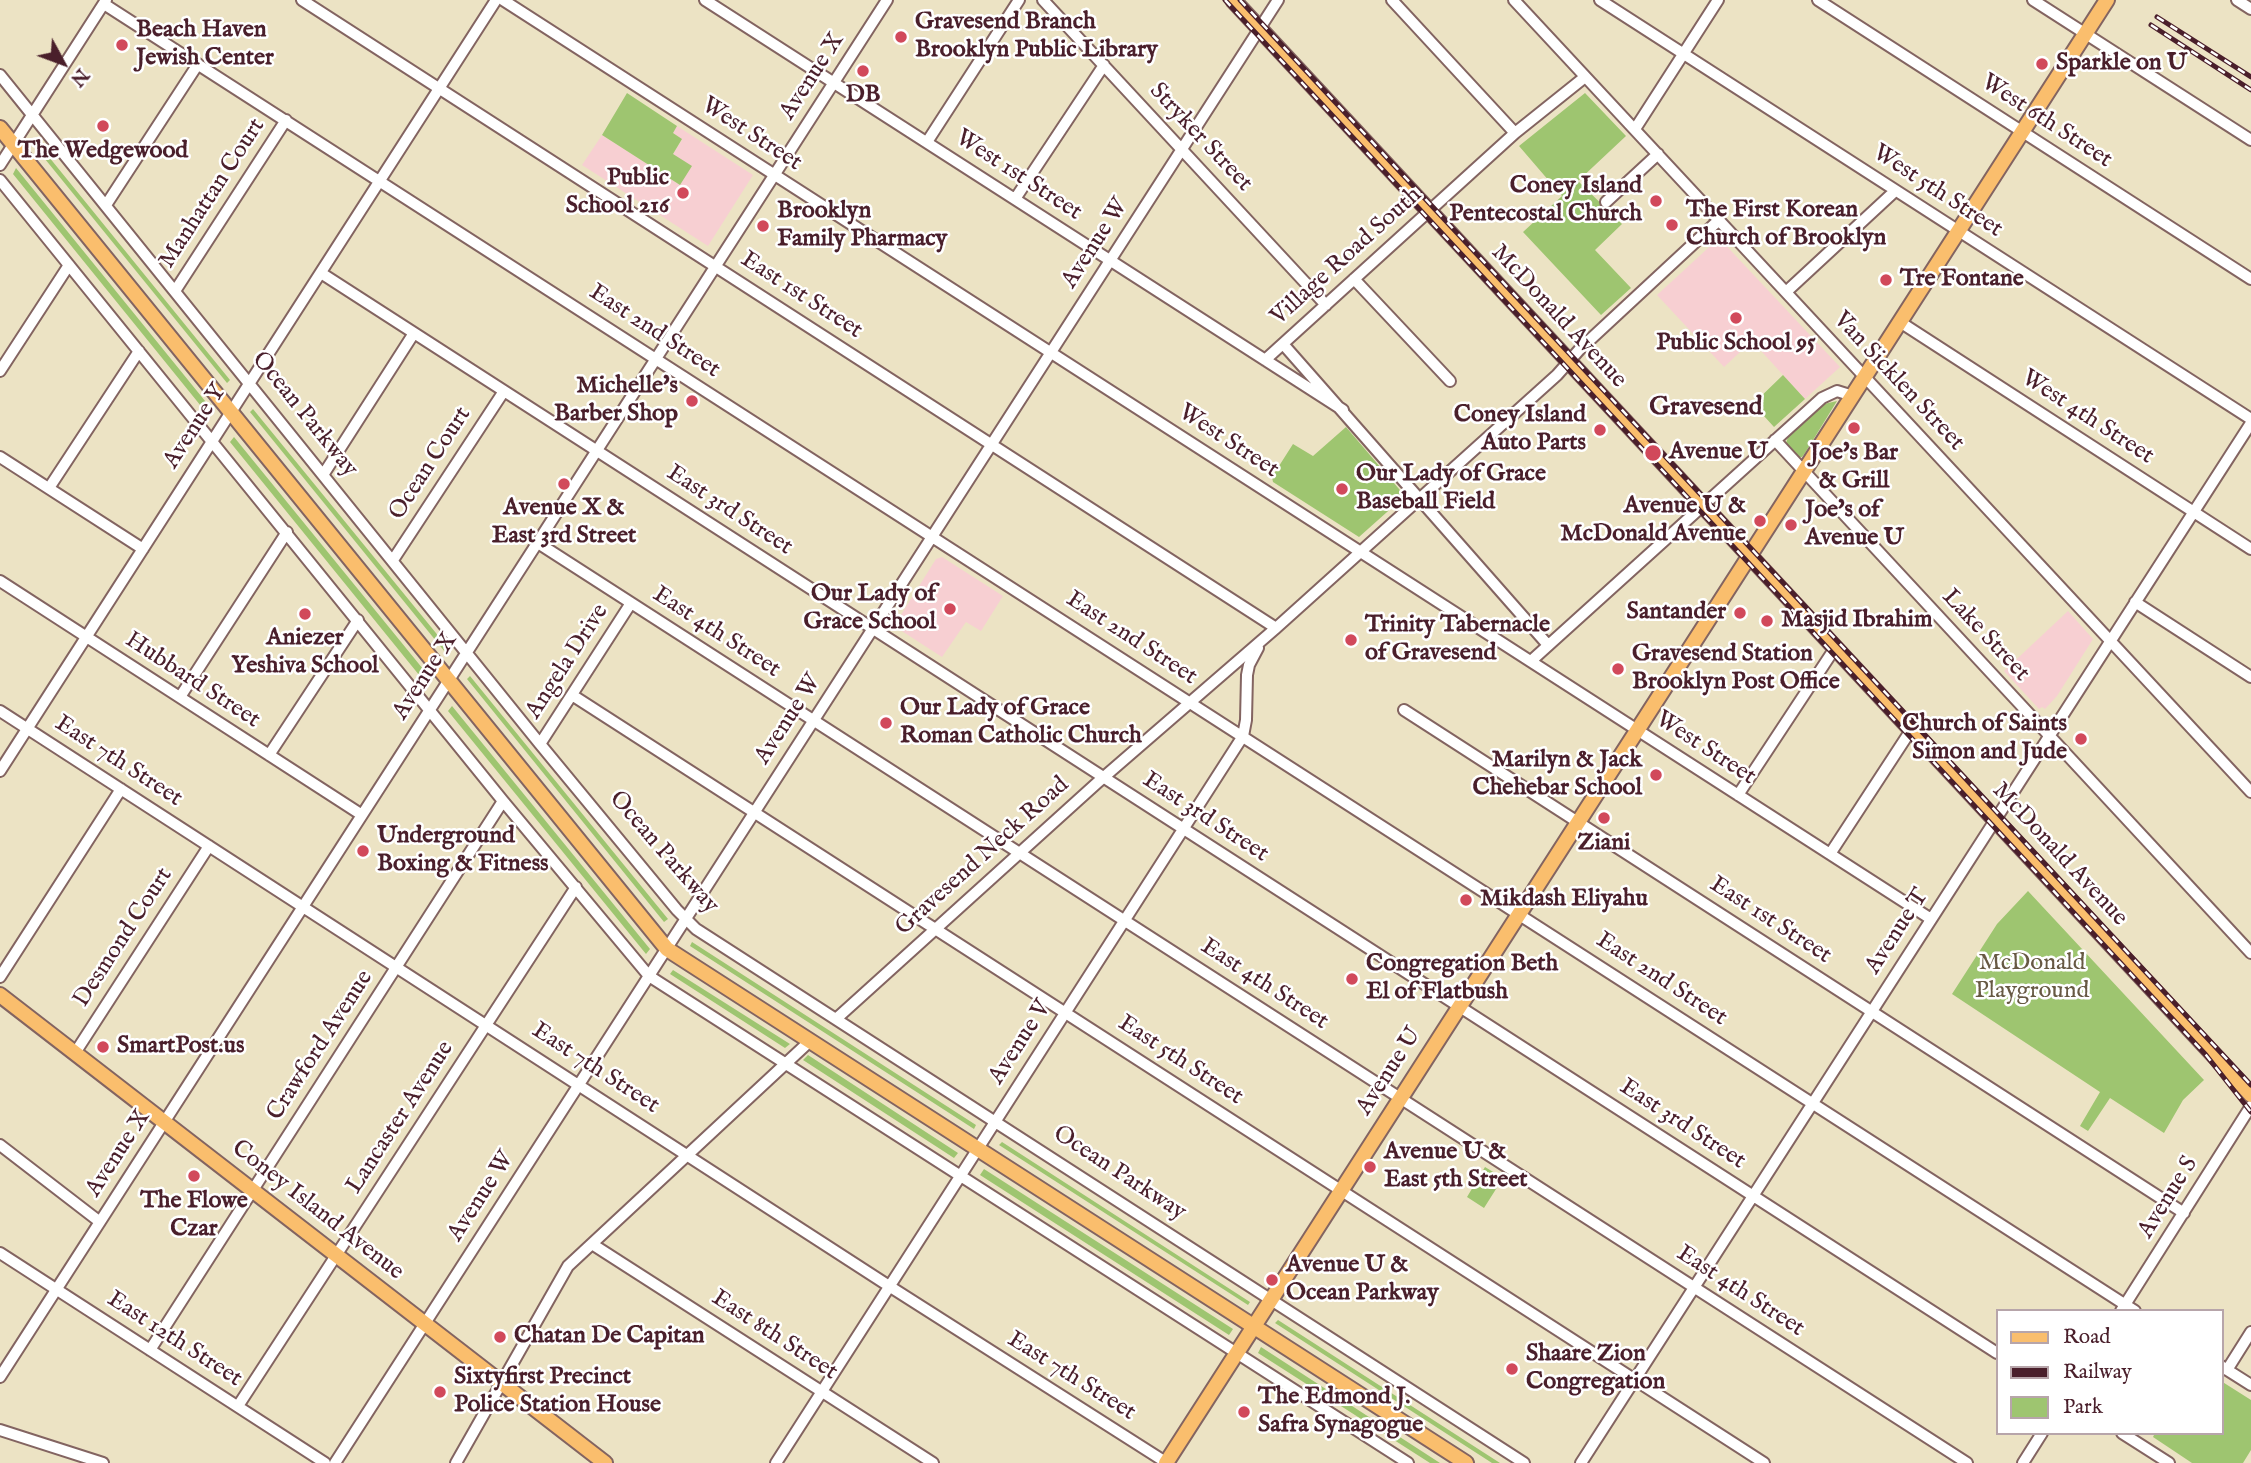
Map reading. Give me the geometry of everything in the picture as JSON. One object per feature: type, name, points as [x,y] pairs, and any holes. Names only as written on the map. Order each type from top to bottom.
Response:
[{"type":"main road","name":"McDonald Avenue","points":[[1233,0],[2251,1095]]},
{"type":"main road","name":"Avenue U","points":[[1167,1463],[2107,0]]},
{"type":"main road","points":[[0,128],[667,949],[1466,1463]]},
{"type":"main road","name":"Coney Island Avenue","points":[[0,995],[605,1463]]},
{"type":"street","name":"East 1st Street","points":[[302,0],[992,444],[1272,632]]},
{"type":"street","name":"Avenue Y","points":[[0,771],[496,0]]},
{"type":"street","name":"West Street","points":[[503,0],[1931,919]]},
{"type":"street","name":"West 1st Street","points":[[705,0],[1343,410]]},
{"type":"street","name":"Avenue X","points":[[0,1377],[887,0]]},
{"type":"street","points":[[927,142],[1019,0]]},
{"type":"street","name":"Stryker Street","points":[[1043,0],[1326,305]]},
{"type":"street","name":"Avenue W","points":[[335,1463],[1278,0]]},
{"type":"street","points":[[1392,0],[1515,133]]},
{"type":"street","name":"Van Sicklen Street","points":[[1514,0],[2251,792]]},
{"type":"street","name":"West 5th Street","points":[[1600,0],[2251,421]]},
{"type":"street","points":[[1635,129],[1718,0]]},
{"type":"street","name":"West 6th Street","points":[[1818,0],[2251,279]]},
{"type":"street","points":[[2034,0],[2251,140]]},
{"type":"street","points":[[2237,0],[2251,9]]},
{"type":"street","points":[[0,165],[105,2]]},
{"type":"street","name":"East 2nd Street","points":[[105,2],[1813,1103],[2127,1309]]},
{"type":"street","points":[[106,205],[198,64]]},
{"type":"street","points":[[1016,199],[1104,65]]},
{"type":"street","name":"Ocean Parkway","points":[[0,75],[540,744],[696,929],[1524,1463]]},
{"type":"street","name":"Village Road South","points":[[1265,360],[1515,133],[1586,77]]},
{"type":"street","name":"Manhattan Court","points":[[175,291],[286,120]]},
{"type":"street","points":[[1606,202],[1658,154]]},
{"type":"street","points":[[0,180],[503,801],[649,976],[1408,1463]]},
{"type":"street","points":[[1786,292],[1895,191]]},
{"type":"street","name":"Gravesend Neck Road","points":[[836,1019],[1103,777],[1272,632],[1557,376],[1719,220]]},
{"type":"street","points":[[0,372],[69,265]]},
{"type":"street","name":"East 3rd Street","points":[[321,272],[1996,1352]]},
{"type":"street","points":[[1354,279],[1450,381]]},
{"type":"street","name":"West 4th Street","points":[[1900,323],[2251,549]]},
{"type":"street","points":[[323,475],[414,333]]},
{"type":"street","points":[[1283,344],[1548,645]]},
{"type":"street","points":[[50,488],[139,351]]},
{"type":"street","name":"Ocean Court","points":[[393,560],[504,391]]},
{"type":"street","points":[[1531,661],[1822,398],[1837,391],[1853,396]]},
{"type":"street","name":"Avenue T","points":[[1581,1463],[2251,421]]},
{"type":"street","name":"Lake Street","points":[[1775,440],[2251,953]]},
{"type":"street","points":[[0,457],[143,549]]},
{"type":"street","points":[[180,697],[287,532]]},
{"type":"street","name":"East 4th Street","points":[[538,542],[1967,1463]]},
{"type":"street","name":"Hubbard Street","points":[[0,581],[362,815]]},
{"type":"street","points":[[2135,602],[2251,677]]},
{"type":"street","name":"Angela Drive","points":[[540,744],[631,603]]},
{"type":"street","points":[[269,755],[358,620]]},
{"type":"street","name":"Avenue V","points":[[776,1463],[1243,736],[1249,665],[1253,654],[1272,632]]},
{"type":"street","points":[[1738,795],[1835,648]]},
{"type":"street","name":"East 5th Street","points":[[572,695],[1765,1463]]},
{"type":"street","name":"East 1st Street","points":[[1404,710],[2184,1213]]},
{"type":"street","name":"East 7th Street","points":[[0,711],[1167,1463]]},
{"type":"street","points":[[1830,854],[1911,730]]},
{"type":"street","points":[[0,977],[121,789]]},
{"type":"street","name":"Crawford Avenue","points":[[150,1350],[503,801]]},
{"type":"street","name":"Desmond Court","points":[[75,1053],[209,846]]},
{"type":"street","name":"Lancaster Avenue","points":[[238,1406],[576,887]]},
{"type":"street","points":[[456,1463],[568,1266],[810,1041]]},
{"type":"street","name":"Avenue S","points":[[2127,1309],[2251,1106]]},
{"type":"street","points":[[0,1144],[100,1222]]},
{"type":"street","name":"East 8th Street","points":[[592,1244],[933,1463]]},
{"type":"street","name":"East 12th Street","points":[[0,1253],[325,1463]]},
{"type":"street","points":[[2251,1332],[2224,1368],[2251,1385]]},
{"type":"street","points":[[0,1430],[103,1463]]},
{"type":"street","points":[[2023,1463],[2041,1435]]},
{"type":"street","points":[[2125,1435],[2169,1463]]},
{"type":"shaded area","name":"Public School 216","points":[[677,126],[753,175],[708,246],[582,165],[602,135],[680,185],[673,154],[682,140],[673,133]]},
{"type":"shaded area","name":"Public School 95","points":[[1719,238],[1840,367],[1805,399],[1752,341],[1724,367],[1657,295]]},
{"type":"shaded area","name":"Our Lady of Grace School","points":[[942,557],[1003,596],[981,631],[966,622],[942,657],[894,626],[936,559]]},
{"type":"shaded area","points":[[2068,611],[2093,639],[2057,696],[2045,709],[2039,709],[2004,671]]},
{"type":"green space","points":[[627,93],[677,126],[673,133],[682,139],[673,154],[692,166],[680,185],[602,135]]},
{"type":"green space","points":[[1585,93],[1626,136],[1578,181],[1622,224],[1595,250],[1631,288],[1601,315],[1523,232],[1562,196],[1519,146]]},
{"type":"green space","points":[[36,141],[230,380],[227,383],[32,143]]},
{"type":"green space","points":[[16,168],[214,412],[209,416],[13,174]]},
{"type":"green space","points":[[1783,375],[1805,399],[1774,427],[1753,404]]},
{"type":"green space","points":[[1837,401],[1805,453],[1798,457],[1786,443],[1788,437],[1824,404]]},
{"type":"green space","points":[[253,409],[449,649],[445,652],[250,412]]},
{"type":"green space","name":"Our Lady of Grace Baseball Field","points":[[1346,427],[1405,496],[1359,537],[1273,482],[1272,477],[1293,444],[1313,456]]},
{"type":"green space","points":[[234,437],[432,680],[428,686],[230,442]]},
{"type":"green space","points":[[470,676],[668,919],[664,922],[467,679]]},
{"type":"green space","points":[[452,706],[650,949],[646,954],[448,711]]},
{"type":"green space","name":"McDonald Playground","points":[[2028,891],[2204,1080],[2183,1100],[2164,1133],[2110,1098],[2088,1131],[2080,1126],[2100,1092],[1952,994],[1997,924]]},
{"type":"green space","points":[[692,942],[976,1125],[974,1129],[690,946]]},
{"type":"green space","points":[[673,970],[790,1044],[785,1048],[670,974]]},
{"type":"green space","points":[[808,1055],[958,1153],[954,1158],[803,1060]]},
{"type":"green space","points":[[1002,1142],[1250,1302],[1248,1305],[999,1145]]},
{"type":"green space","points":[[1485,1167],[1503,1178],[1484,1208],[1467,1197]]},
{"type":"green space","points":[[984,1169],[1233,1329],[1229,1335],[980,1175]]},
{"type":"green space","points":[[1278,1320],[1500,1463],[1492,1463],[1275,1323]]},
{"type":"green space","points":[[1261,1347],[1440,1463],[1430,1463],[1258,1353]]},
{"type":"green space","points":[[2223,1382],[2251,1400],[2251,1450],[2243,1463],[2192,1463],[2153,1437],[2223,1435]]},
{"type":"railway","points":[[1225,0],[2206,1055],[2251,1112]]},
{"type":"railway","points":[[1240,0],[2251,1085]]},
{"type":"railway","points":[[2157,17],[2251,77]]},
{"type":"railway","points":[[2151,25],[2251,90]]},
{"type":"place","name":"Gravesend Branch Brooklyn Public Library","points":[[901,37]]},
{"type":"place","name":"Beach Haven Jewish Center","points":[[122,45]]},
{"type":"place","name":"Sparkle on U","points":[[2042,64]]},
{"type":"place","name":"DB","points":[[863,71]]},
{"type":"place","name":"The Wedgewood","points":[[103,126]]},
{"type":"place","name":"Public School 216","points":[[683,193]]},
{"type":"place","name":"Coney Island Pentecostal Church","points":[[1656,201]]},
{"type":"place","name":"The First Korean Church of Brooklyn","points":[[1672,225]]},
{"type":"place","name":"Brooklyn Family Pharmacy","points":[[763,226]]},
{"type":"place","name":"Tre Fontane","points":[[1886,280]]},
{"type":"place","name":"Public School 95","points":[[1736,318]]},
{"type":"place","name":"Michelle's Barber Shop","points":[[692,401]]},
{"type":"place","name":"Joe's Bar & Grill","points":[[1854,428]]},
{"type":"place","name":"Coney Island Auto Parts","points":[[1600,430]]},
{"type":"place","name":"Avenue U","points":[[1653,453]]},
{"type":"place","name":"Avenue X & East 3rd Street","points":[[564,484]]},
{"type":"place","name":"Our Lady of Grace Baseball Field","points":[[1342,489]]},
{"type":"place","name":"Avenue U & McDonald Avenue","points":[[1760,521]]},
{"type":"place","name":"Joe's of Avenue U","points":[[1791,525]]},
{"type":"place","name":"Our Lady of Grace School","points":[[950,609]]},
{"type":"place","name":"Santander","points":[[1740,613]]},
{"type":"place","name":"Aniezer Yeshiva School","points":[[305,614]]},
{"type":"place","name":"Masjid Ibrahim","points":[[1767,621]]},
{"type":"place","name":"Trinity Tabernacle of Gravesend","points":[[1351,640]]},
{"type":"place","name":"Gravesend Station Brooklyn Post Office","points":[[1618,669]]},
{"type":"place","name":"Our Lady of Grace Roman Catholic Church","points":[[886,723]]},
{"type":"place","name":"Church of Saints Simon and Jude","points":[[2081,739]]},
{"type":"place","name":"Marilyn & Jack Chehebar School","points":[[1656,775]]},
{"type":"place","name":"Ziani","points":[[1604,818]]},
{"type":"place","name":"Underground Boxing & Fitness","points":[[363,851]]},
{"type":"place","name":"Mikdash Eliyahu","points":[[1466,900]]},
{"type":"place","name":"Congregation Beth El of Flatbush","points":[[1352,979]]},
{"type":"place","name":"SmartPost.us","points":[[103,1047]]},
{"type":"place","name":"Avenue U & East 5th Street","points":[[1370,1167]]},
{"type":"place","name":"The Flowe Czar","points":[[194,1176]]},
{"type":"place","name":"Avenue U & Ocean Parkway","points":[[1272,1280]]},
{"type":"place","name":"Chatan De Capitan","points":[[500,1337]]},
{"type":"place","name":"Shaare Zion Congregation","points":[[1512,1369]]},
{"type":"place","name":"Sixtyfirst Precinct Police Station House","points":[[440,1392]]},
{"type":"place","name":"The Edmond J. Safra Synagogue","points":[[1244,1412]]},
{"type":"district","name":"Gravesend","points":[[1706,409]]}]
